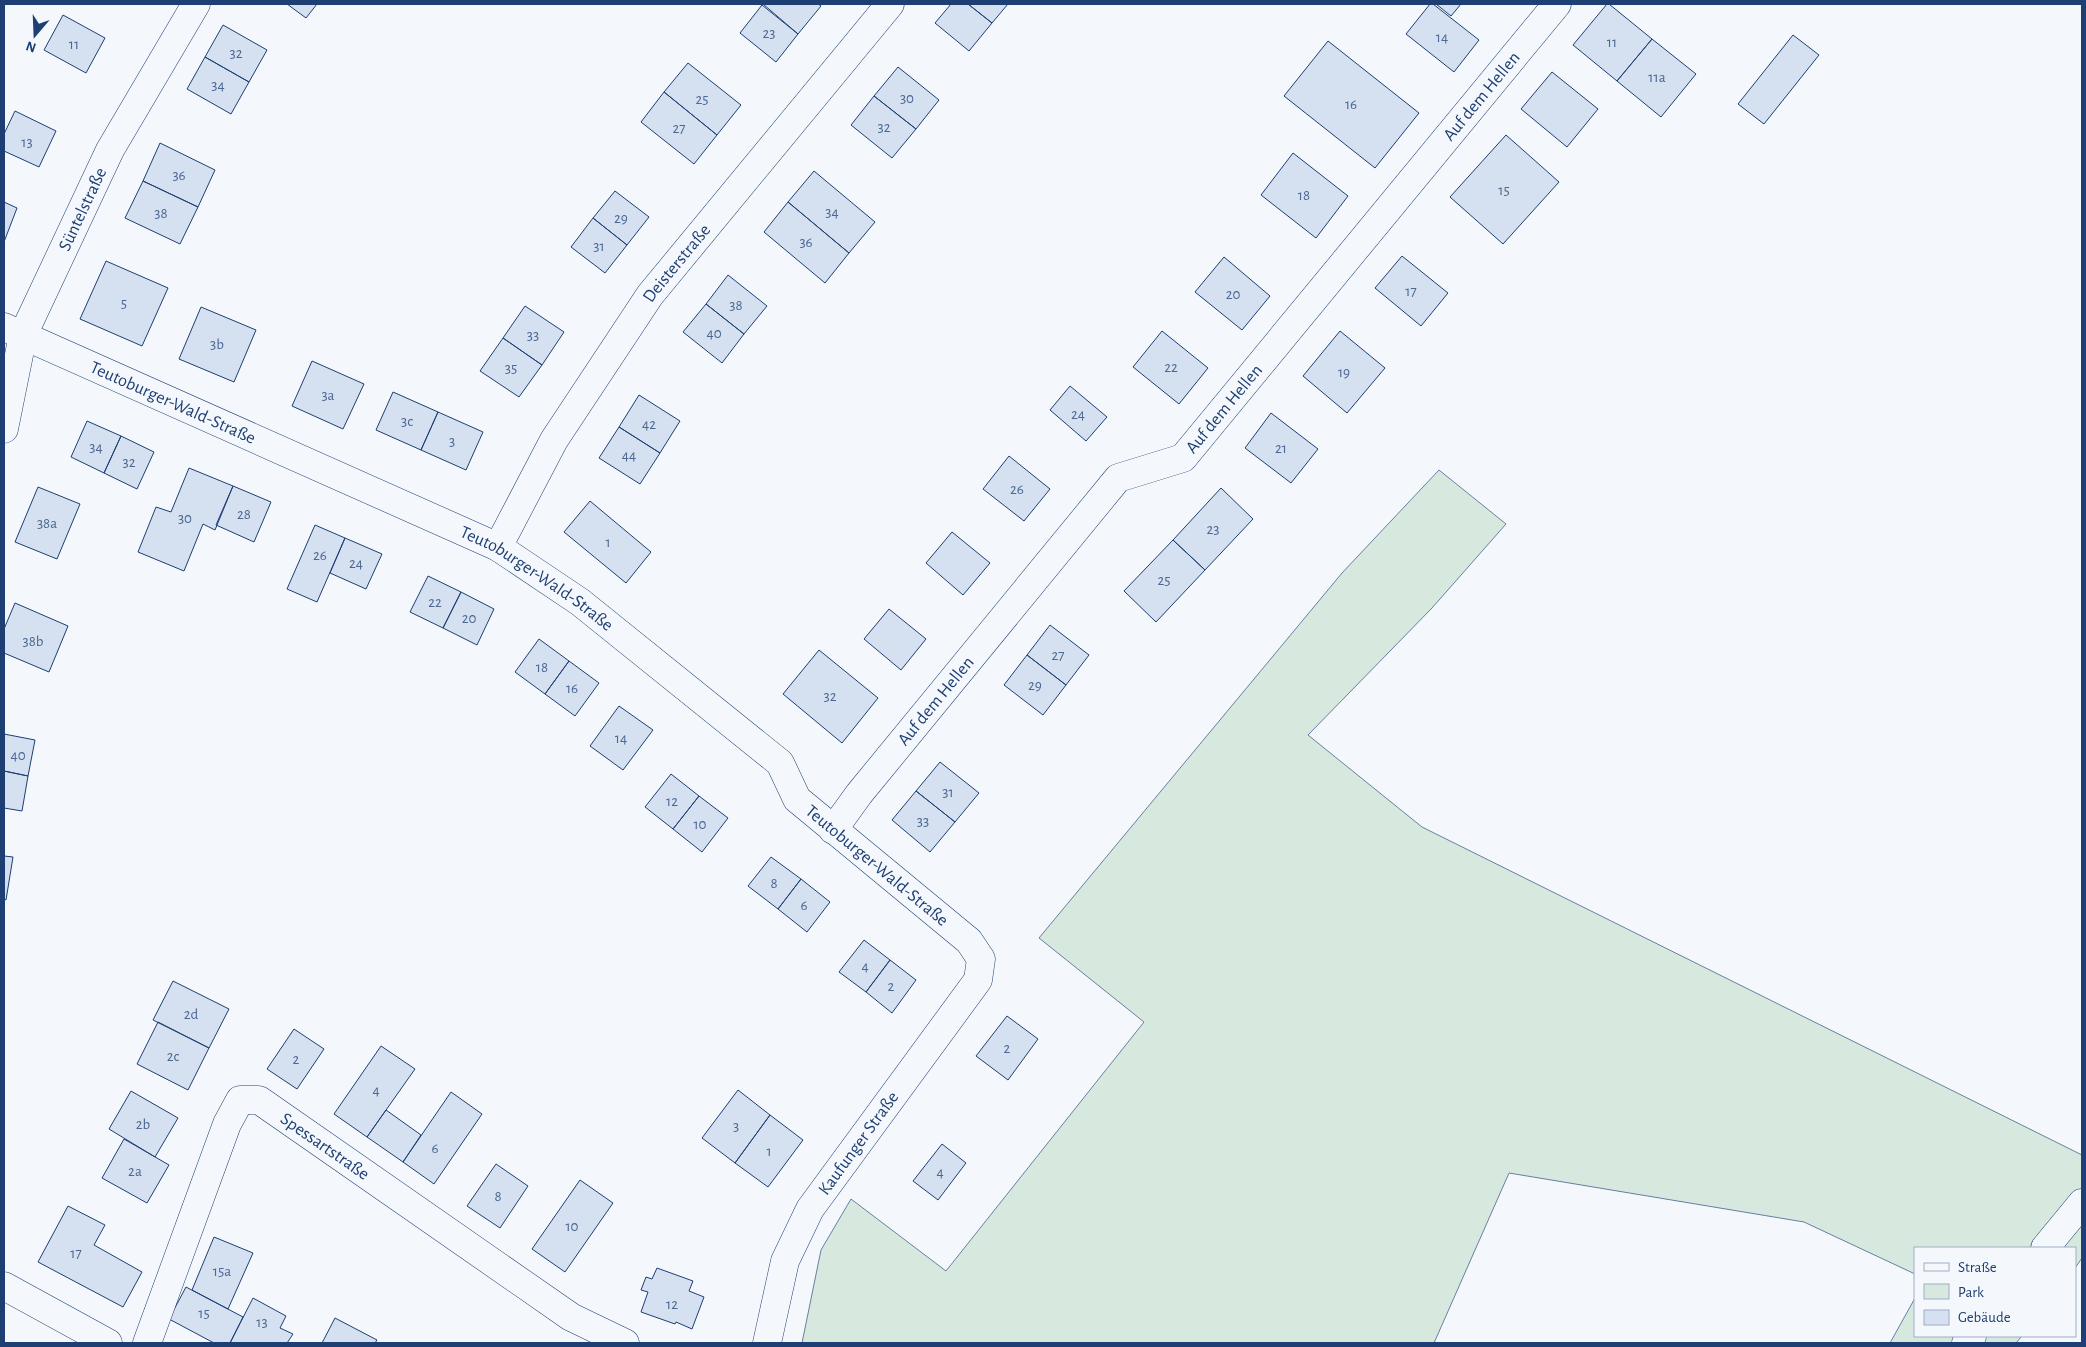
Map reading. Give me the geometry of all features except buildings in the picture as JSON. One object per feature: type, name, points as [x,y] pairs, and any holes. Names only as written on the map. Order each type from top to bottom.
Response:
[{"type":"street","name":"Süntelstraße","points":[[4,429],[13,331],[110,150],[196,4]]},
{"type":"street","name":"Deisterstraße","points":[[498,547],[554,440],[650,295],[890,4]]},
{"type":"street","name":"Auf dem Hellen","points":[[833,830],[858,794],[1118,478],[1183,458],[1557,4]]},
{"type":"street","name":"Teutoburger-Wald-Straße","points":[[13,331],[498,547],[580,602],[780,763],[798,799],[969,942],[981,959]]},
{"type":"street","name":"Kaufunger Straße","points":[[767,1343],[785,1260],[810,1209],[978,980],[981,959]]},
{"type":"street","name":"Spessartstraße","points":[[147,1343],[227,1124],[240,1100],[259,1100],[571,1317],[625,1343]]},
{"type":"street","points":[[2046,1247],[2082,1203]]},
{"type":"street","points":[[4,1286],[108,1343]]},
{"type":"green space","points":[[1439,470],[1506,524],[1432,608],[1308,735],[1422,827],[2082,1155],[2082,1258],[2076,1267],[2076,1247],[1914,1247],[1914,1274],[1804,1222],[1509,1173],[1434,1343],[802,1343],[821,1250],[851,1199],[946,1271],[1144,1022],[1039,938],[1342,573]]},
{"type":"green space","points":[[1914,1300],[1914,1337],[2021,1337],[2016,1343],[1890,1343]]}]
